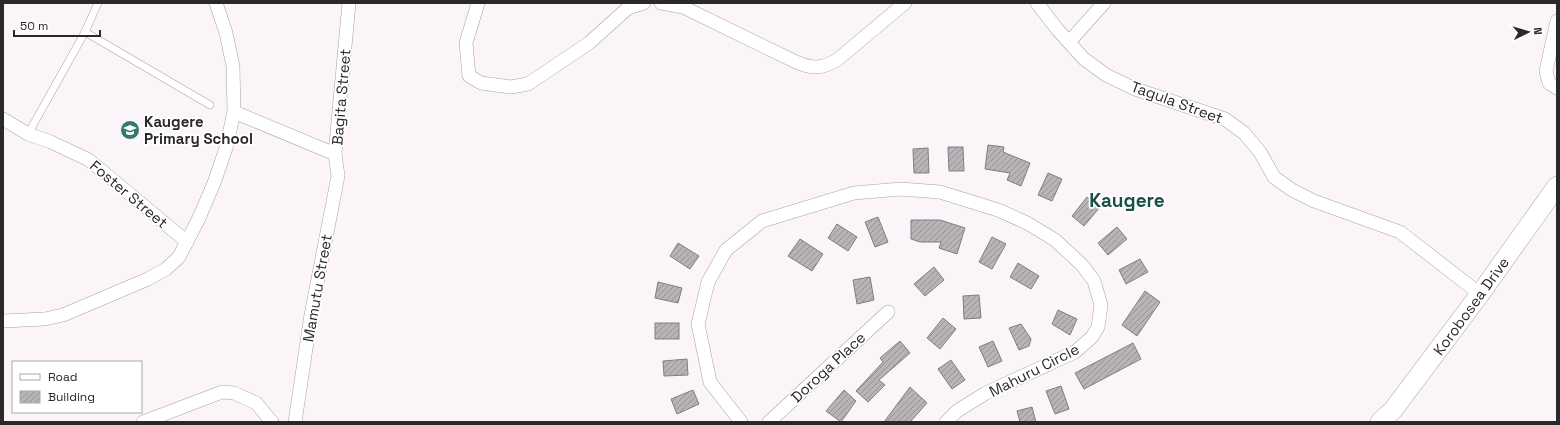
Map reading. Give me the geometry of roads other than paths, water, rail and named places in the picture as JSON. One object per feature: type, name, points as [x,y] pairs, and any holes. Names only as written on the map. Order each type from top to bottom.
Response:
[{"type":"main road","name":"Korobosea Drive","points":[[1380,422],[1393,410],[1480,294],[1557,186]]},
{"type":"street","points":[[3,322],[45,319],[63,315],[148,279],[166,269],[179,257],[214,183],[226,148],[234,112],[233,66],[226,33],[216,3]]},
{"type":"street","name":"Bagita Street","points":[[234,112],[335,154],[349,3]]},
{"type":"street","points":[[478,3],[466,43],[469,76],[481,83],[511,87],[528,84],[589,43],[628,8],[644,3]]},
{"type":"street","points":[[661,3],[683,8],[796,62],[813,68],[828,65],[837,60],[906,3]]},
{"type":"street","name":"Tagula Street","points":[[1037,3],[1084,59],[1106,75],[1136,89],[1225,119],[1244,133],[1260,152],[1274,177],[1292,190],[1314,201],[1400,232],[1413,240],[1480,294]]},
{"type":"street","points":[[1069,42],[1104,3]]},
{"type":"street","points":[[1557,21],[1546,71],[1549,82],[1557,88]]},
{"type":"street","name":"Foster Street","points":[[3,119],[28,134],[50,142],[89,160],[187,242]]},
{"type":"street","name":"Mamutu Street","points":[[295,422],[311,315],[338,176],[335,154]]},
{"type":"street","name":"Mahuru Circle","points":[[741,422],[710,382],[698,324],[708,282],[726,250],[762,220],[854,193],[901,189],[940,192],[998,210],[1027,223],[1055,240],[1082,265],[1094,281],[1101,305],[1098,327],[1092,337],[1075,352],[986,394],[957,411],[946,422]]},
{"type":"street","name":"Doroga Place","points":[[769,422],[888,312]]},
{"type":"street","points":[[143,422],[222,392],[234,393],[256,403],[272,422]]},
{"type":"lane","points":[[28,134],[85,32],[98,3]]},
{"type":"lane","points":[[85,32],[210,105]]},
{"type":"place","name":"Kaugere Primary School","points":[[130,130]]},
{"type":"district","name":"Kaugere","points":[[1127,200]]}]
